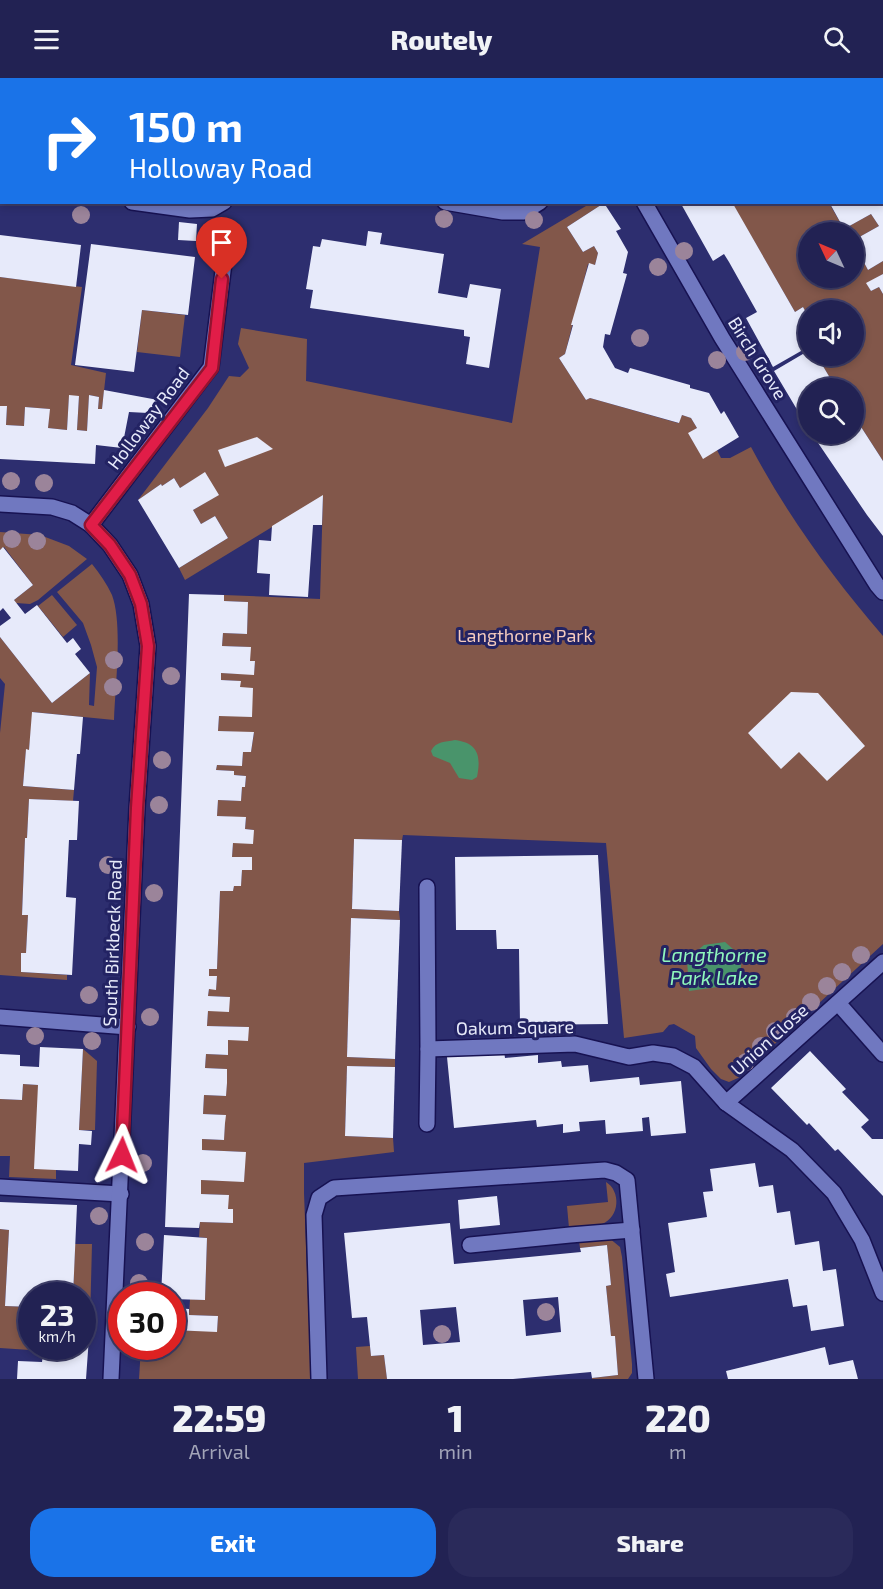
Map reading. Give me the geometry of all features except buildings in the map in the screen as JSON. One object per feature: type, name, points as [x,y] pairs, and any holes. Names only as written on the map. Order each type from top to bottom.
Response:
[{"type":"street","points":[[146,204],[190,210],[212,209],[221,204]]},
{"type":"street","points":[[457,204],[503,212],[524,212],[537,204]]},
{"type":"street","name":"Birch Grove","points":[[645,204],[722,338],[883,592]]},
{"type":"street","name":"Holloway Road","points":[[91,525],[212,368],[225,255]]},
{"type":"street","name":"South Birkbeck Road","points":[[0,504],[52,507],[72,513],[91,525],[110,545],[130,575],[141,604],[148,646],[137,808],[111,1379]]},
{"type":"street","points":[[427,887],[427,1124]]},
{"type":"street","name":"Union Close","points":[[726,1103],[883,962]]},
{"type":"street","points":[[838,1003],[883,1054]]},
{"type":"street","points":[[0,1017],[128,1027]]},
{"type":"street","name":"Oakum Square","points":[[428,1049],[575,1044],[629,1057],[653,1053],[673,1056]]},
{"type":"street","name":"Union Close","points":[[673,1056],[694,1067],[726,1103],[792,1150],[834,1193],[862,1240],[883,1293]]},
{"type":"street","points":[[319,1379],[314,1215],[319,1198],[334,1188],[605,1170],[616,1173],[627,1180],[646,1379]]},
{"type":"street","points":[[0,1186],[121,1194]]},
{"type":"street","points":[[470,1245],[632,1230]]},
{"type":"green space","name":"Langthorne Park","points":[[589,204],[602,204],[567,227],[583,252],[594,246],[598,253],[595,265],[588,264],[565,354],[559,358],[586,400],[590,398],[678,423],[682,415],[691,418],[697,428],[689,434],[703,458],[717,450],[721,458],[730,458],[751,447],[780,497],[812,545],[846,592],[883,636],[883,944],[738,1078],[729,1082],[721,1079],[711,1069],[696,1048],[695,1036],[674,1024],[669,1025],[663,1032],[624,1038],[606,843],[403,835],[402,840],[354,839],[352,909],[399,911],[400,920],[351,918],[347,1057],[395,1059],[395,1067],[347,1066],[345,1136],[393,1138],[394,1152],[304,1163],[311,1379],[139,1379],[140,1360],[186,1360],[186,1330],[217,1331],[218,1316],[189,1315],[190,1299],[205,1300],[207,1238],[199,1237],[200,1222],[233,1223],[233,1210],[228,1209],[228,1195],[201,1194],[201,1180],[244,1181],[245,1152],[202,1150],[202,1139],[224,1140],[225,1115],[203,1114],[204,1095],[226,1096],[227,1069],[205,1068],[206,1054],[227,1055],[228,1040],[248,1027],[207,1026],[208,1011],[229,1011],[229,997],[208,996],[209,989],[216,989],[217,976],[209,976],[209,969],[217,969],[220,891],[233,891],[234,886],[241,885],[242,870],[252,870],[252,857],[232,857],[233,843],[254,830],[245,829],[246,818],[217,816],[218,800],[241,801],[246,776],[234,775],[234,771],[216,770],[217,765],[242,766],[243,752],[251,752],[254,733],[218,731],[219,716],[240,687],[240,681],[221,680],[221,673],[254,674],[255,661],[250,661],[250,647],[222,646],[223,633],[247,634],[248,602],[224,601],[224,595],[320,599],[323,496],[185,580],[179,568],[228,538],[215,516],[201,524],[193,510],[218,495],[205,473],[180,488],[174,478],[138,500],[208,408],[229,376],[240,377],[249,368],[238,344],[241,328],[307,339],[306,381],[512,423],[540,247],[522,244]]},
{"type":"green space","points":[[733,204],[830,204],[840,222],[798,222],[798,288],[864,288],[864,263],[868,270],[883,261],[883,274],[867,284],[871,291],[879,287],[883,294],[883,461],[864,432],[864,378],[830,378],[823,366],[864,366],[864,300],[798,300],[798,310],[795,312]]},
{"type":"green space","points":[[871,214],[879,226],[864,234],[864,222],[857,222]]},
{"type":"green space","points":[[0,277],[82,287],[71,365],[106,373],[102,409],[98,409],[99,397],[89,395],[87,431],[77,430],[79,396],[69,396],[67,430],[48,428],[49,409],[25,407],[24,426],[6,425],[7,407],[0,406]]},
{"type":"green space","points":[[142,310],[185,315],[180,357],[137,352]]},
{"type":"green space","points":[[0,532],[40,535],[69,546],[87,559],[38,600],[30,604],[16,603],[14,600],[33,585],[4,547],[0,550]]},
{"type":"green space","points":[[92,564],[110,591],[115,608],[118,639],[114,720],[33,712],[29,750],[26,750],[23,786],[74,790],[73,801],[29,799],[22,914],[28,915],[26,953],[21,954],[21,972],[67,975],[67,980],[0,975],[0,733],[5,684],[0,678],[0,637],[52,703],[90,673],[89,705],[94,706],[97,667],[91,645],[83,623],[57,592]]},
{"type":"green space","points":[[52,595],[77,625],[63,637],[38,606]]},
{"type":"green space","points":[[83,1049],[97,1061],[95,1130],[79,1130]]},
{"type":"green space","points":[[23,1084],[38,1085],[56,1179],[9,1177],[10,1156],[0,1156],[0,1099],[22,1100]]},
{"type":"green space","points":[[606,1182],[611,1186],[616,1197],[615,1210],[608,1221],[599,1225],[569,1228],[567,1206],[608,1202]]},
{"type":"green space","points":[[0,1229],[9,1230],[5,1306],[18,1306],[18,1349],[0,1348]]},
{"type":"green space","points":[[609,1238],[620,1247],[622,1257],[632,1364],[632,1373],[628,1379],[592,1379],[618,1375],[615,1337],[611,1336],[606,1286],[611,1285],[607,1245],[580,1248],[579,1241]]},
{"type":"green space","points":[[75,1244],[92,1244],[91,1282],[74,1282]]},
{"type":"green space","points":[[370,1346],[371,1356],[384,1355],[387,1379],[358,1379],[356,1347]]},
{"type":"water","points":[[455,740],[469,744],[476,752],[479,763],[477,777],[472,780],[459,778],[450,763],[433,756],[431,751],[435,745]]},
{"type":"water","name":"Langthorne Park Lake","points":[[725,942],[742,957],[739,984],[689,991],[687,959],[704,945]]},
{"type":"route","points":[[122,1155],[137,808],[148,646],[141,604],[130,575],[110,545],[91,525],[212,368],[222,279]]}]
